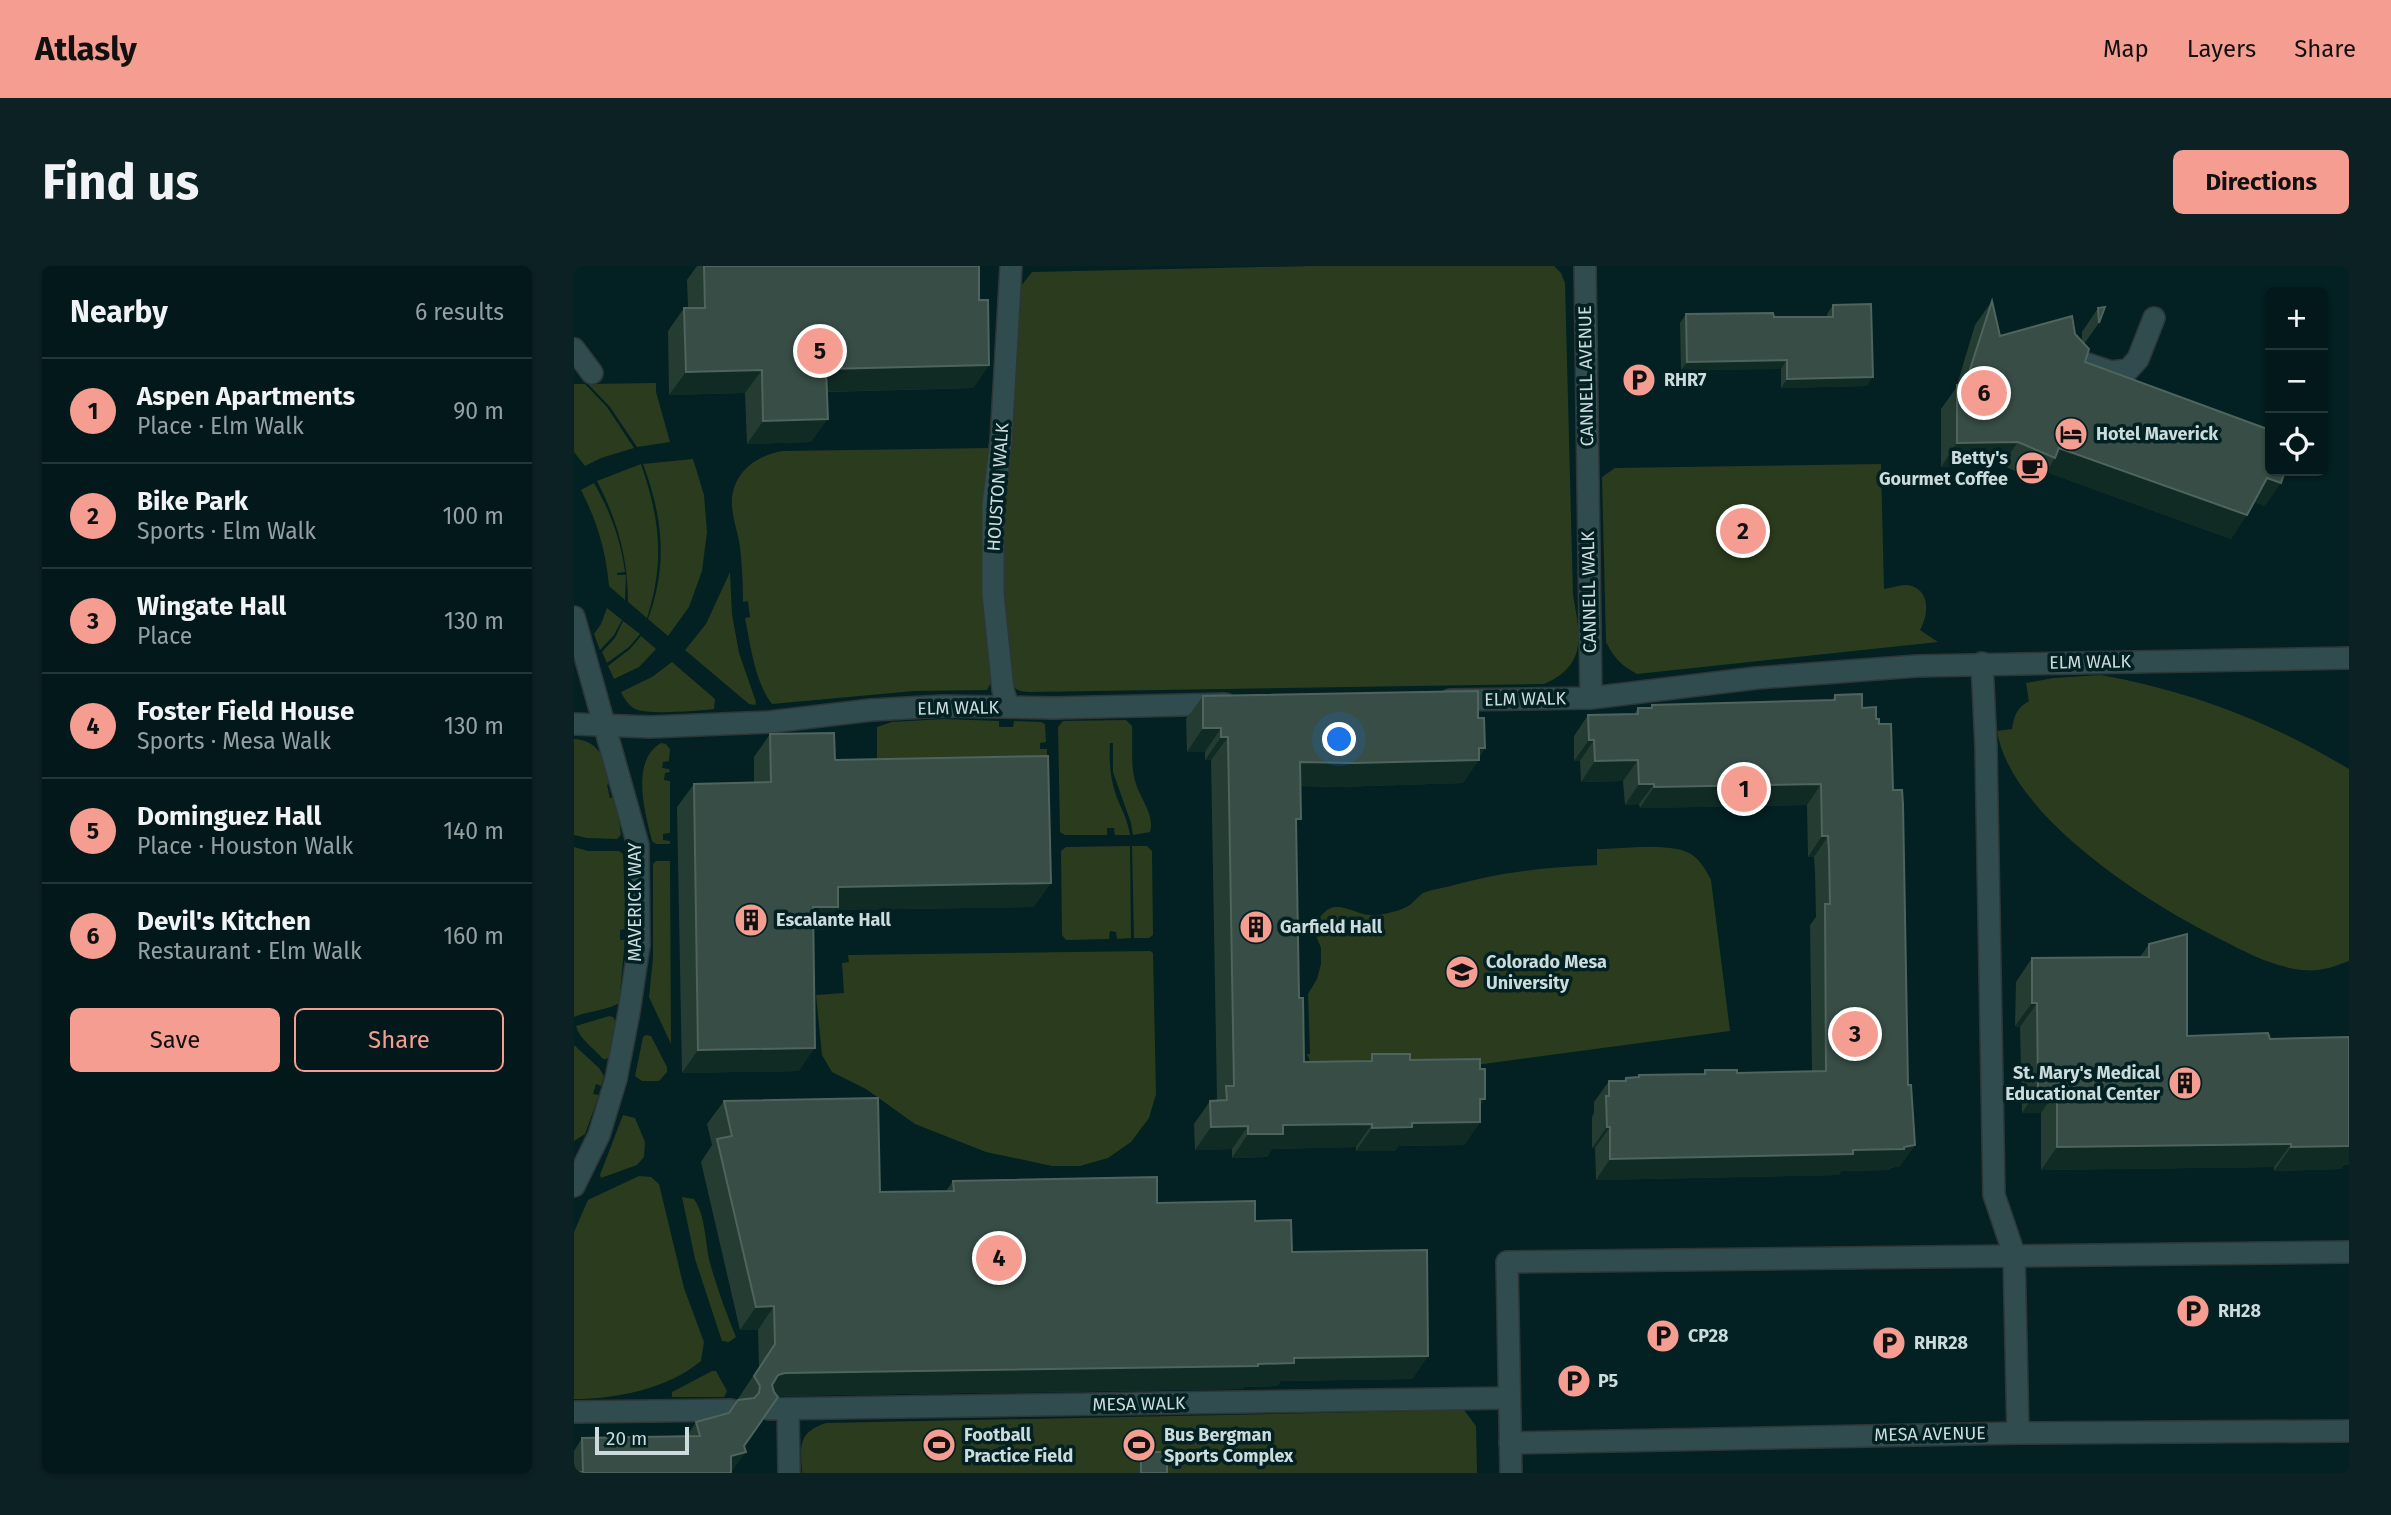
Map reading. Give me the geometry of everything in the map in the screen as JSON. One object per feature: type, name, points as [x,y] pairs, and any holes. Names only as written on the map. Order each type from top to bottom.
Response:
[{"type":"street","name":"HOUSTON WALK","points":[[1008,707],[1003,690],[993,594],[993,504],[1001,441],[1011,266]]},
{"type":"street","name":"CANNELL AVENUE","points":[[1585,266],[1588,486]]},
{"type":"street","points":[[2070,350],[2078,361],[2111,372],[2128,370],[2138,359],[2154,318]]},
{"type":"street","points":[[574,349],[592,373]]},
{"type":"street","name":"CANNELL WALK","points":[[1588,486],[1591,698]]},
{"type":"street","name":"MAVERICK WAY","points":[[574,617],[638,845],[639,945],[616,1079],[599,1135],[574,1186]]},
{"type":"street","name":"ELM WALK","points":[[1431,701],[1591,698],[1769,677],[1917,666],[2349,658]]},
{"type":"street","points":[[1982,663],[1986,747],[1994,1195],[2014,1254],[2018,1433]]},
{"type":"street","name":"ELM WALK","points":[[574,724],[650,727],[770,722],[871,710],[943,706],[1247,704]]},
{"type":"street","points":[[1511,1473],[1507,1262],[2349,1252]]},
{"type":"street","name":"MESA WALK","points":[[789,1473],[779,1409],[1509,1398]]},
{"type":"street","points":[[574,1412],[731,1410]]},
{"type":"street","name":"MESA AVENUE","points":[[1510,1443],[2018,1433],[2349,1431]]},
{"type":"green space","points":[[1312,266],[1554,266],[1561,273],[1565,283],[1573,595],[1579,636],[1578,647],[1568,668],[1544,684],[1030,692],[1016,689],[1011,682],[1001,585],[1001,520],[1013,296],[1032,272]]},
{"type":"green space","points":[[656,383],[670,442],[637,447],[610,407],[588,384]]},
{"type":"green space","points":[[574,384],[585,384],[607,407],[634,448],[585,466],[574,452]]},
{"type":"green space","points":[[989,448],[992,451],[988,498],[982,499],[982,514],[987,514],[993,654],[988,655],[989,663],[994,663],[995,675],[987,690],[914,691],[772,704],[757,674],[745,618],[750,617],[748,601],[743,602],[740,547],[732,505],[734,489],[742,473],[764,456],[783,451]]},
{"type":"green space","points":[[693,459],[704,495],[707,532],[702,571],[689,607],[668,636],[648,619],[658,579],[660,541],[655,503],[643,464]]},
{"type":"green space","points":[[641,464],[652,503],[658,541],[656,578],[647,618],[628,602],[620,539],[597,481]]},
{"type":"green space","points":[[1881,464],[1884,589],[1905,585],[1918,589],[1926,605],[1920,630],[1938,642],[1637,674],[1622,664],[1612,652],[1606,642],[1602,477],[1615,468]]},
{"type":"green space","points":[[594,483],[618,537],[625,572],[617,575],[626,575],[625,600],[609,586],[600,536],[581,490]]},
{"type":"green space","points":[[730,572],[732,614],[739,653],[755,705],[749,704],[685,650],[706,624]]},
{"type":"green space","points":[[607,608],[622,620],[614,635],[600,650],[594,634]]},
{"type":"green space","points":[[623,621],[640,634],[629,647],[607,663],[602,652],[615,638]]},
{"type":"green space","points":[[641,636],[656,649],[639,667],[614,679],[608,666],[630,649]]},
{"type":"green space","points":[[672,662],[715,699],[714,709],[651,712],[635,709],[629,704],[621,692],[652,677]]},
{"type":"green space","points":[[2101,675],[2167,690],[2230,710],[2289,736],[2349,769],[2349,961],[2326,968],[2302,970],[2271,963],[2231,945],[2122,881],[2055,825],[2028,795],[2008,763],[1997,731],[2012,729],[2017,712],[2029,701],[2026,683],[2053,678]]},
{"type":"green space","points":[[944,719],[999,721],[999,727],[1013,727],[1014,721],[1041,722],[1045,724],[1046,742],[1040,743],[1040,749],[1047,749],[1047,763],[877,766],[877,727],[892,722]]},
{"type":"green space","points":[[1126,720],[1132,726],[1134,777],[1151,820],[1150,832],[1133,835],[1113,772],[1113,743],[1110,743],[1113,784],[1130,835],[1115,835],[1114,828],[1107,828],[1107,835],[1065,835],[1060,832],[1058,727],[1063,721]]},
{"type":"green space","points":[[574,739],[590,743],[604,760],[612,783],[607,785],[610,798],[616,797],[621,835],[617,839],[574,835]]},
{"type":"green space","points":[[661,743],[670,749],[669,761],[663,762],[662,768],[669,769],[670,772],[665,773],[664,780],[670,781],[670,833],[663,834],[663,840],[670,841],[670,844],[656,844],[652,841],[642,788],[646,762],[651,751]]},
{"type":"green space","points":[[1130,846],[1131,938],[1117,939],[1116,932],[1110,931],[1109,939],[1066,940],[1062,935],[1061,851],[1066,847]]},
{"type":"green space","points":[[1132,846],[1147,846],[1152,851],[1153,935],[1149,938],[1134,938]]},
{"type":"green space","points":[[574,847],[588,851],[619,851],[623,854],[626,929],[620,930],[620,940],[625,940],[619,1003],[574,1017]]},
{"type":"green space","points":[[1672,848],[1691,854],[1703,866],[1711,880],[1730,1031],[1439,1070],[1312,1066],[1307,1054],[1310,1054],[1308,994],[1317,979],[1321,964],[1321,948],[1313,928],[1328,909],[1338,907],[1368,915],[1384,914],[1407,907],[1423,893],[1472,880],[1525,871],[1597,865],[1597,849]]},
{"type":"green space","points":[[656,861],[670,861],[671,1044],[649,997],[653,958],[653,864]]},
{"type":"green space","points":[[1153,953],[1156,1094],[1149,1118],[1131,1142],[1108,1158],[1080,1166],[1052,1166],[986,1152],[915,1124],[866,1089],[832,1072],[822,1055],[816,995],[844,993],[842,963],[849,962],[848,955]]},
{"type":"green space","points":[[609,1016],[616,1022],[609,1057],[603,1059],[583,1039],[576,1026]]},
{"type":"green space","points":[[651,1036],[667,1067],[667,1072],[659,1081],[642,1081],[635,1076],[643,1037]]},
{"type":"green space","points":[[574,1045],[604,1076],[601,1086],[596,1084],[593,1094],[599,1095],[585,1134],[574,1141]]},
{"type":"green space","points":[[623,1115],[635,1118],[645,1142],[644,1157],[637,1165],[601,1178],[600,1175]]},
{"type":"green space","points":[[639,1176],[651,1177],[659,1184],[684,1288],[704,1342],[701,1361],[673,1379],[641,1390],[607,1397],[574,1399],[574,1232],[588,1200]]},
{"type":"green space","points":[[682,1197],[694,1199],[701,1213],[710,1263],[736,1337],[729,1342],[722,1341],[695,1259]]},
{"type":"green space","points":[[716,1371],[727,1391],[724,1397],[672,1397],[672,1392]]},
{"type":"green space","name":"Bus Bergman Sports Complex","points":[[1464,1410],[1476,1426],[1477,1473],[802,1473],[802,1442],[809,1432],[826,1423]]},
{"type":"building","points":[[704,266],[979,266],[979,300],[988,300],[989,365],[826,369],[828,419],[763,421],[762,370],[686,372],[684,308],[705,308]]},
{"type":"building","name":"Hotel Maverick","points":[[1992,301],[2000,336],[2072,316],[2075,334],[2089,349],[2085,362],[2265,428],[2265,476],[2283,476],[2281,483],[2267,478],[2247,515],[2059,448],[2055,458],[2018,442],[1957,443],[1957,385],[1965,385]]},
{"type":"building","points":[[1871,304],[1873,377],[1787,379],[1787,360],[1687,362],[1686,314],[1773,313],[1774,317],[1833,317],[1833,305]]},
{"type":"building","points":[[2105,307],[2099,323],[2098,308]]},
{"type":"building","name":"Garfield Hall","points":[[1478,691],[1478,718],[1484,718],[1485,748],[1479,748],[1479,760],[1300,762],[1301,819],[1296,819],[1299,998],[1303,998],[1304,1062],[1372,1061],[1372,1054],[1410,1054],[1410,1060],[1480,1059],[1480,1069],[1485,1069],[1485,1099],[1480,1099],[1480,1122],[1412,1123],[1412,1127],[1372,1128],[1372,1124],[1283,1125],[1283,1134],[1248,1134],[1248,1126],[1211,1127],[1210,1101],[1227,1100],[1226,1086],[1234,1086],[1228,737],[1221,737],[1221,728],[1203,728],[1203,696]]},
{"type":"building","points":[[1862,694],[1862,708],[1876,707],[1879,724],[1891,724],[1893,790],[1902,790],[1908,1085],[1911,1085],[1915,1145],[1904,1149],[1853,1150],[1853,1154],[1610,1159],[1606,1096],[1609,1096],[1609,1081],[1626,1081],[1626,1078],[1639,1075],[1705,1074],[1705,1070],[1737,1070],[1737,1073],[1826,1071],[1825,904],[1830,904],[1829,851],[1828,836],[1822,836],[1821,784],[1654,787],[1654,784],[1639,784],[1638,760],[1595,761],[1594,740],[1589,740],[1588,715],[1638,714],[1638,708],[1652,708],[1652,705],[1835,700],[1835,695]]},
{"type":"building","name":"Escalante Hall","points":[[834,733],[835,760],[1048,756],[1051,883],[838,887],[838,907],[813,907],[815,1048],[698,1050],[694,784],[771,782],[770,734]]},
{"type":"building","name":"St. Mary's Medical Educational Center","points":[[2187,934],[2187,1036],[2268,1033],[2270,1039],[2349,1037],[2349,1146],[2291,1147],[2291,1144],[2057,1147],[2057,1089],[2038,1089],[2037,1003],[2032,1003],[2032,958],[2149,957],[2149,944]]},
{"type":"building","points":[[878,1098],[880,1192],[954,1191],[953,1181],[1157,1177],[1157,1203],[1255,1201],[1255,1221],[1291,1220],[1292,1252],[1427,1250],[1428,1356],[1294,1358],[1294,1363],[1258,1366],[785,1373],[778,1375],[772,1385],[778,1397],[744,1446],[746,1452],[731,1456],[731,1473],[574,1473],[583,1472],[582,1438],[700,1436],[696,1422],[729,1413],[738,1400],[754,1398],[759,1393],[760,1386],[754,1376],[775,1344],[774,1306],[756,1307],[717,1139],[732,1136],[724,1101]]},
{"type":"building","points":[[1141,1452],[1167,1452],[1167,1473],[1141,1473]]},
{"type":"place","name":"Dominguez Hall","points":[[820,351]]},
{"type":"place","name":"RHR7","points":[[1639,380]]},
{"type":"place","name":"Devil's Kitchen","points":[[1984,393]]},
{"type":"place","name":"Hotel Maverick","points":[[2071,434]]},
{"type":"place","name":"Betty's Gourmet Coffee","points":[[2032,468]]},
{"type":"place","name":"Bike Park","points":[[1743,531]]},
{"type":"place","name":"Aspen Apartments","points":[[1744,789]]},
{"type":"place","name":"Escalante Hall","points":[[751,920]]},
{"type":"place","name":"Garfield Hall","points":[[1256,927]]},
{"type":"place","name":"Colorado Mesa University","points":[[1462,972]]},
{"type":"place","name":"Wingate Hall","points":[[1855,1034]]},
{"type":"place","name":"St. Mary's Medical Educational Center","points":[[2185,1083]]},
{"type":"place","name":"Foster Field House","points":[[999,1258]]},
{"type":"place","name":"RH28","points":[[2193,1311]]},
{"type":"place","name":"CP28","points":[[1663,1336]]},
{"type":"place","name":"RHR28","points":[[1889,1343]]},
{"type":"place","name":"P5","points":[[1574,1381]]},
{"type":"place","name":"Football Practice Field","points":[[939,1445]]},
{"type":"place","name":"Bus Bergman Sports Complex","points":[[1139,1445]]}]
